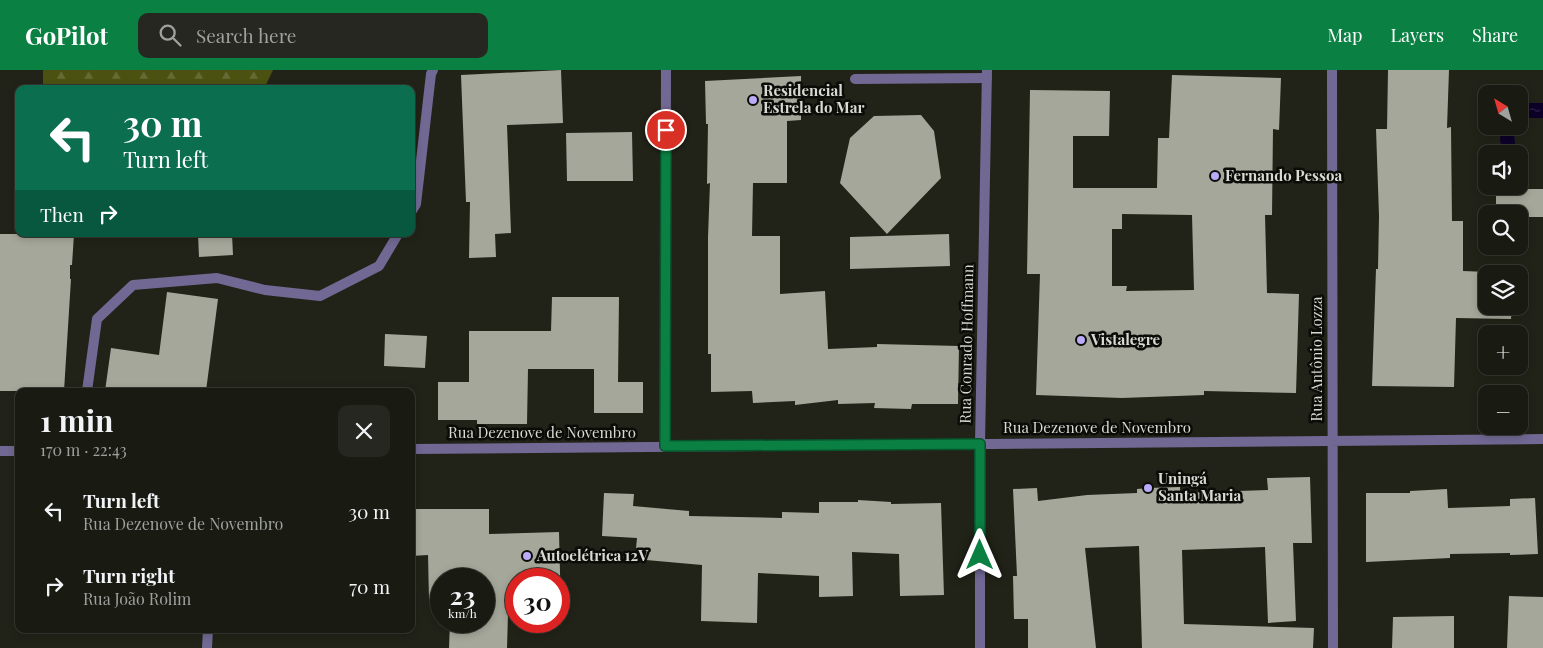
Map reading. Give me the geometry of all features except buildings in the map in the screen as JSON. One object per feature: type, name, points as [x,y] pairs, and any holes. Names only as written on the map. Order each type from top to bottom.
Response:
[{"type":"street","points":[[415,206],[433,70]]},
{"type":"street","points":[[665,446],[666,70]]},
{"type":"street","name":"Rua Antônio Lozza","points":[[1332,70],[1333,648]]},
{"type":"street","points":[[855,79],[987,74]]},
{"type":"street","name":"Rua Conrado Hoffmann","points":[[980,648],[980,444],[987,74]]},
{"type":"street","points":[[88,388],[97,319],[133,285],[217,278],[265,290],[320,296],[379,266],[396,237]]},
{"type":"street","name":"Rua Dezenove de Novembro","points":[[415,449],[1543,439]]},
{"type":"street","points":[[0,451],[15,451]]},
{"type":"street","points":[[208,633],[208,648]]},
{"type":"green space","points":[[43,70],[273,70],[266,85],[43,85]]},
{"type":"water","points":[[1528,103],[1543,103],[1543,118],[1528,118]]},
{"type":"water","points":[[1500,135],[1514,135],[1515,145],[1501,145]]},
{"type":"place","name":"Residencial Estrela do Mar","points":[[753,100]]},
{"type":"place","name":"Fernando Pessoa","points":[[1215,176]]},
{"type":"place","name":"Vistalegre","points":[[1081,340]]},
{"type":"place","name":"Uningá Santa Maria","points":[[1148,488]]},
{"type":"place","name":"Autoelétrica 12V","points":[[527,556]]},
{"type":"route","points":[[666,130],[665,446],[980,444],[980,555]]}]
